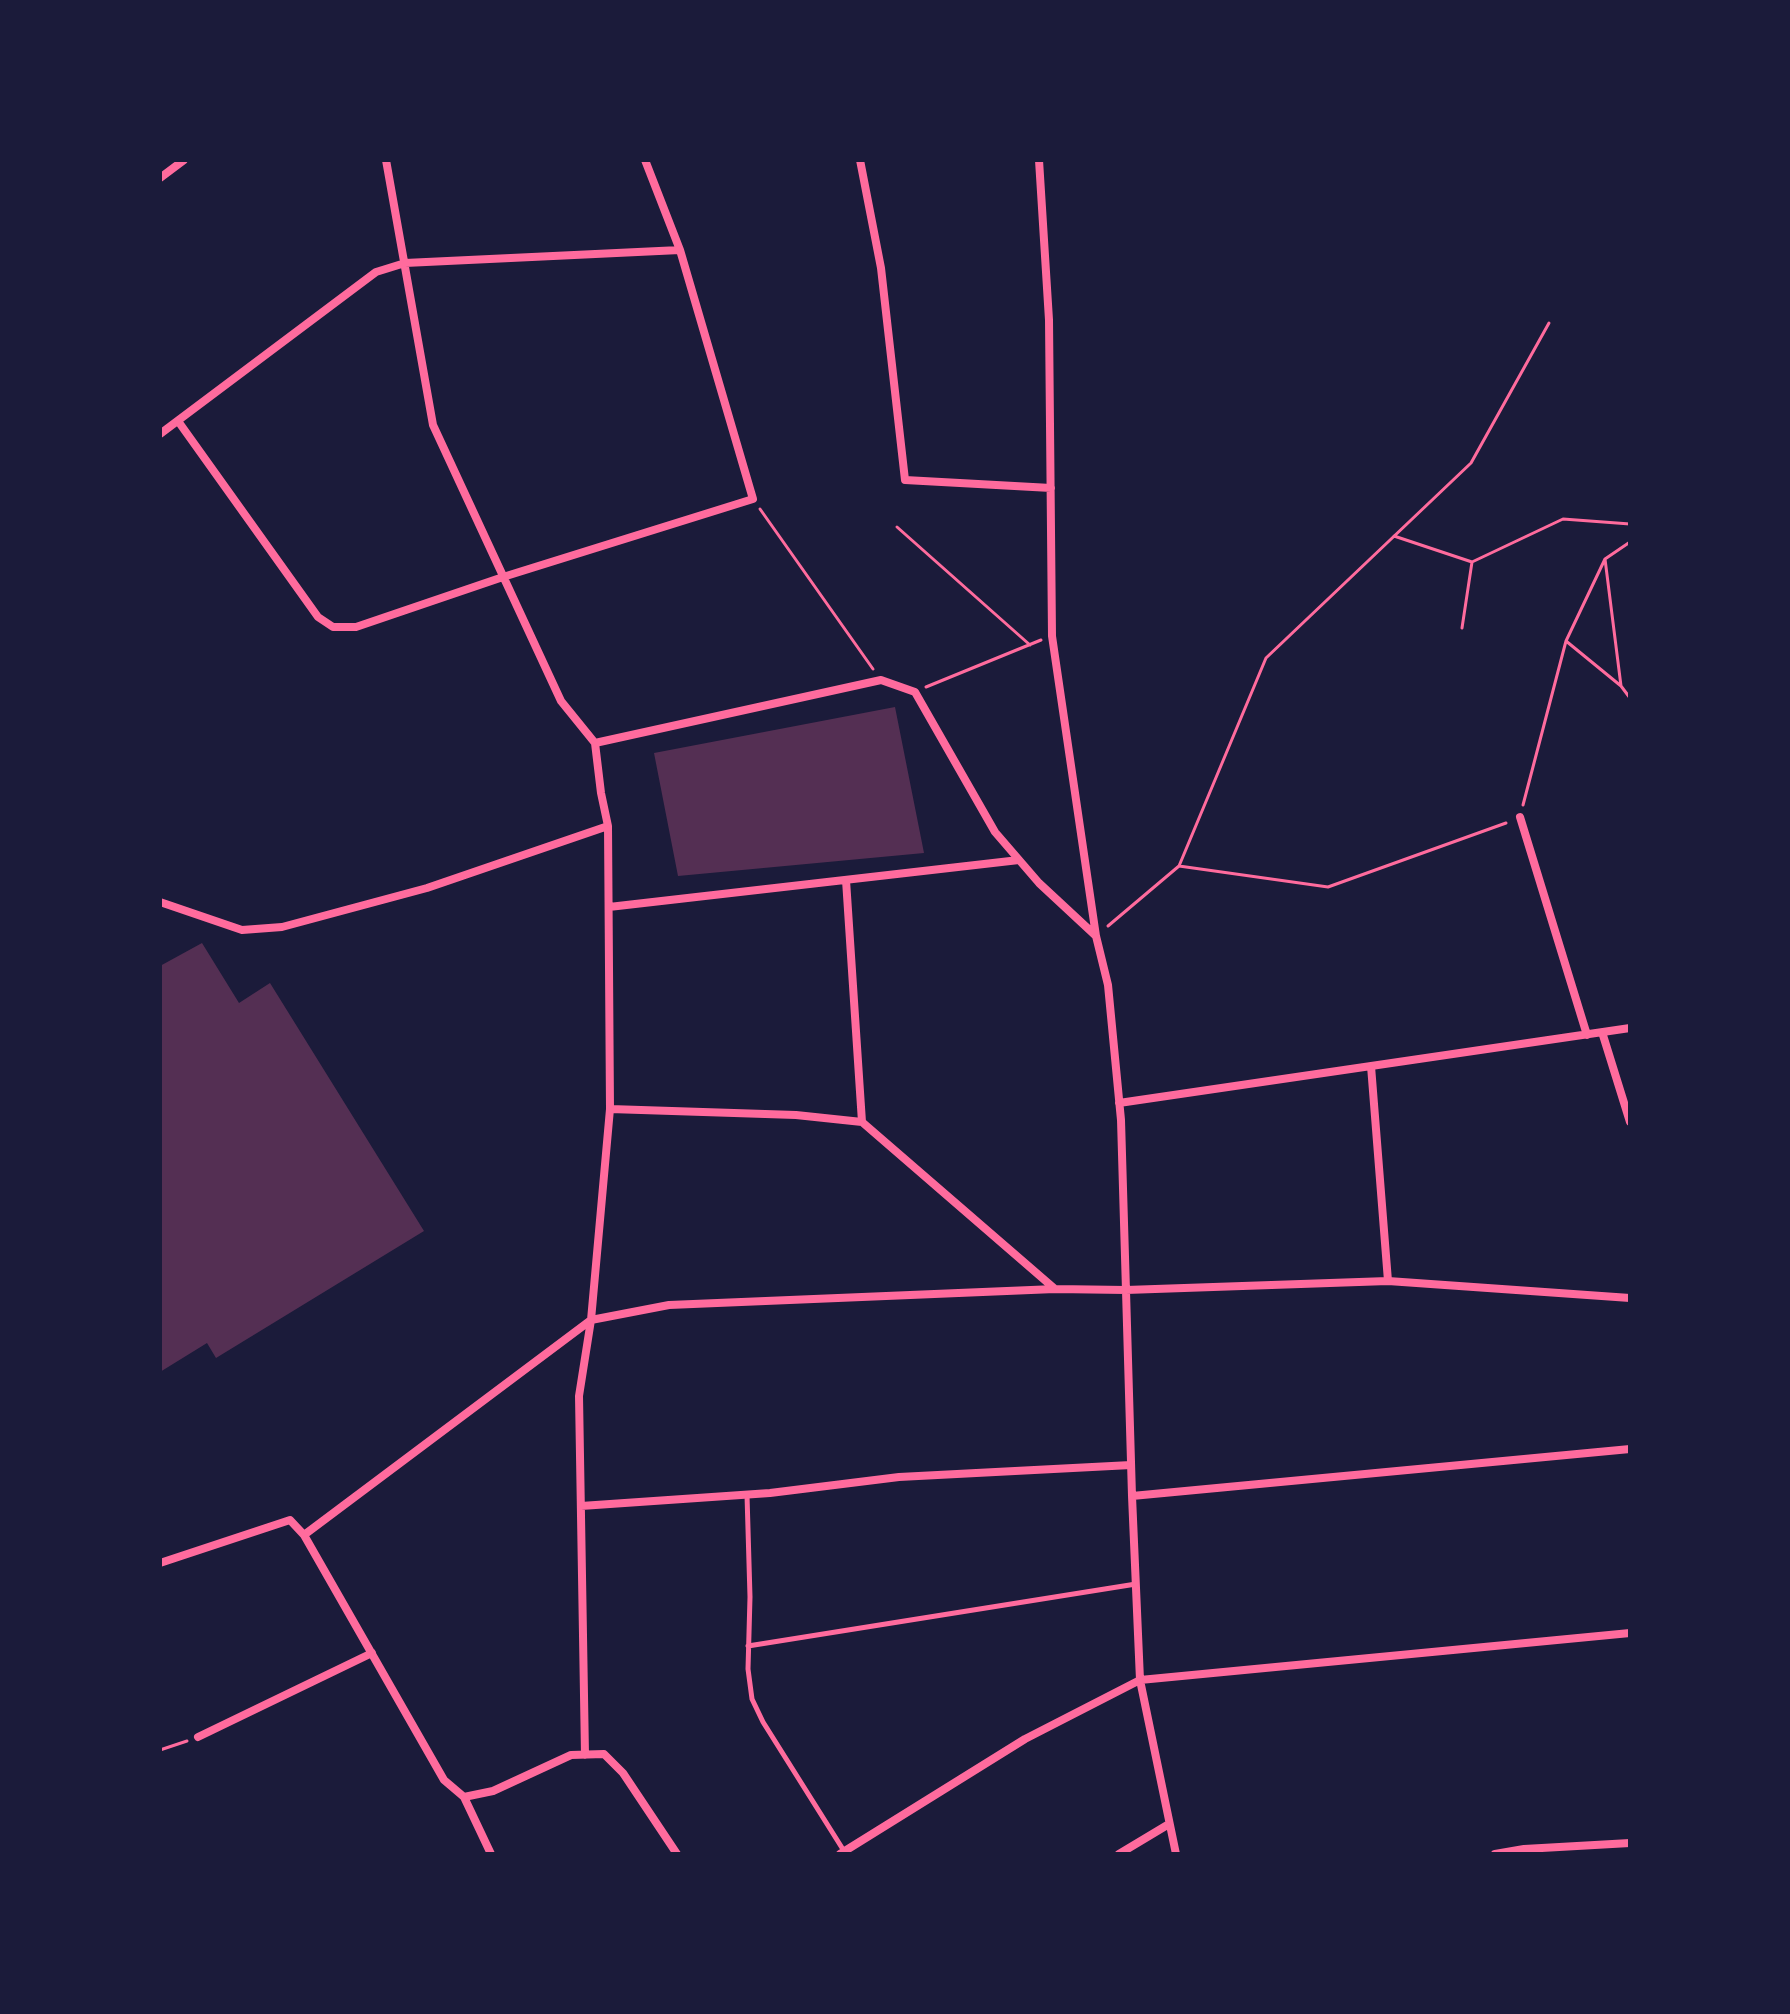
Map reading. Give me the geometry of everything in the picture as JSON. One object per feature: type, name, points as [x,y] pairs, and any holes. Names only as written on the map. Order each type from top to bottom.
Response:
[{"type":"street","points":[[160,178],[184,160]]},
{"type":"street","points":[[386,160],[433,425],[561,701],[595,743],[608,826],[610,1109],[591,1320],[579,1396],[585,1755]]},
{"type":"street","points":[[178,421],[318,617],[333,627],[356,627],[503,577],[753,499],[680,250],[645,160]]},
{"type":"street","points":[[860,160],[881,268],[905,480],[1051,488]]},
{"type":"street","points":[[1039,160],[1049,320],[1052,636],[1096,936],[1108,985],[1119,1103],[1140,1680],[1176,1854]]},
{"type":"street","points":[[160,434],[376,272],[405,263],[680,250]]},
{"type":"street","points":[[595,743],[881,680],[915,692],[995,832],[1039,883],[1096,936]]},
{"type":"street","points":[[1520,817],[1587,1035]]},
{"type":"street","points":[[160,902],[242,930],[282,927],[427,888],[608,826]]},
{"type":"street","points":[[609,907],[1019,860]]},
{"type":"street","points":[[846,880],[862,1122]]},
{"type":"street","points":[[1119,1103],[1630,1028]]},
{"type":"street","points":[[1602,1032],[1630,1122]]},
{"type":"street","points":[[1371,1066],[1388,1281]]},
{"type":"street","points":[[610,1109],[796,1115],[862,1122],[1055,1289]]},
{"type":"street","points":[[304,1535],[591,1320],[669,1305],[1055,1289],[1126,1290],[1388,1281],[1630,1298]]},
{"type":"street","points":[[1132,1496],[1630,1449]]},
{"type":"street","points":[[581,1506],[747,1494],[899,1477],[1131,1465]]},
{"type":"street","points":[[160,1563],[290,1520],[304,1535],[444,1780],[464,1797],[491,1854]]},
{"type":"street","points":[[842,1853],[1025,1739],[1140,1680],[1630,1633]]},
{"type":"street","points":[[198,1737],[372,1653]]},
{"type":"street","points":[[464,1797],[493,1791],[571,1755],[604,1754],[623,1773],[677,1854]]},
{"type":"street","points":[[1119,1854],[1169,1824]]},
{"type":"street","points":[[1495,1854],[1630,1843]]},
{"type":"lane","points":[[747,1494],[749,1684],[757,1710],[842,1853]]},
{"type":"lane","points":[[748,1646],[1136,1584]]},
{"type":"path","points":[[1096,936],[1179,866],[1266,658],[1471,463],[1549,323]]},
{"type":"path","points":[[753,499],[881,680]]},
{"type":"path","points":[[1394,536],[1472,562],[1563,519],[1630,524]]},
{"type":"path","points":[[897,527],[1030,645]]},
{"type":"path","points":[[1179,866],[1328,887],[1520,817],[1566,641],[1605,559],[1630,542]]},
{"type":"path","points":[[1605,559],[1621,686]]},
{"type":"path","points":[[1462,628],[1472,562]]},
{"type":"path","points":[[915,692],[1052,636]]},
{"type":"path","points":[[1566,641],[1621,686],[1630,698]]},
{"type":"path","points":[[160,1750],[198,1737]]},
{"type":"building","points":[[895,707],[924,853],[678,876],[654,753]]},
{"type":"building","points":[[202,943],[239,1003],[270,983],[424,1231],[216,1358],[207,1343],[160,1372],[160,966]]}]
